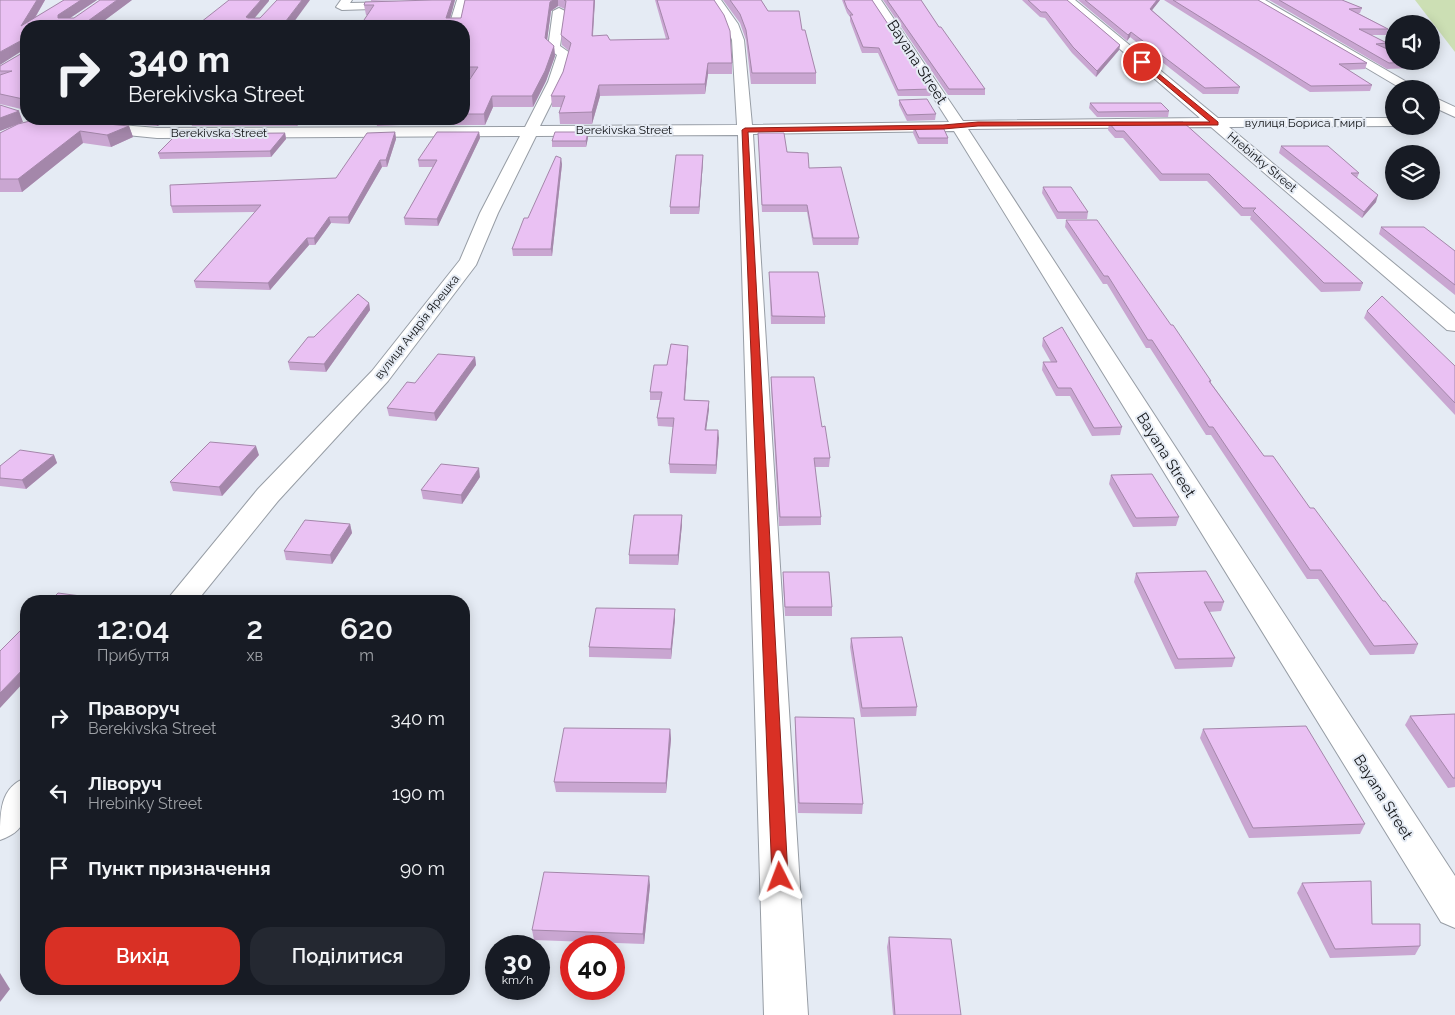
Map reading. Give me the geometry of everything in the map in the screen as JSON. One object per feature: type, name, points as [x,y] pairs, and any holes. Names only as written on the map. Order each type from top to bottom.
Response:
[{"type":"street","points":[[347,0],[342,7],[414,5]]},
{"type":"street","points":[[457,20],[462,0]]},
{"type":"street","points":[[715,0],[732,24],[738,40],[745,130],[786,1015]]},
{"type":"street","name":"Bayana Street","points":[[876,0],[958,126],[1455,910]]},
{"type":"street","name":"Hrebinky Street","points":[[1068,0],[1455,325]]},
{"type":"street","points":[[1258,1],[1396,80]]},
{"type":"street","name":"вулиця Андрія Ярешка","points":[[186,595],[268,495],[380,376],[469,261],[489,213],[529,130],[555,82],[564,53],[554,48],[559,11]]},
{"type":"street","points":[[1440,105],[1455,113]]},
{"type":"street","name":"вулиця Бориса Гмирі","points":[[1216,123],[1385,122]]},
{"type":"street","points":[[1440,122],[1455,122]]},
{"type":"street","name":"Berekivska Street","points":[[75,125],[156,134],[426,125],[529,130],[745,130],[1216,123]]},
{"type":"street","points":[[136,132],[144,125]]},
{"type":"street","points":[[0,825],[20,800]]},
{"type":"green space","points":[[1415,0],[1455,0],[1455,52],[1440,32],[1440,15],[1427,15]]},
{"type":"building","points":[[0,0],[37,0],[25,20],[20,20],[20,41],[0,52]]},
{"type":"building","points":[[64,0],[81,0],[58,15],[58,18],[74,18],[100,0],[117,0],[89,20],[31,20]]},
{"type":"building","points":[[229,0],[261,0],[246,17],[260,18],[277,0],[302,0],[287,20],[204,20]]},
{"type":"building","points":[[452,0],[446,18],[461,18],[465,0],[553,0],[550,2],[545,38],[554,46],[545,71],[532,96],[492,96],[484,114],[470,114],[470,79],[478,67],[470,67],[470,20],[364,20],[374,5],[364,5],[365,2]]},
{"type":"building","points":[[564,0],[594,0],[592,36],[607,35],[610,40],[669,39],[657,0],[714,0],[724,15],[730,31],[732,63],[708,63],[705,84],[599,85],[592,112],[559,113],[565,96],[551,96],[563,72],[571,43],[561,35],[566,1]]},
{"type":"building","points":[[730,0],[761,0],[768,11],[799,11],[802,30],[805,30],[816,73],[752,73],[746,30],[740,14]]},
{"type":"building","points":[[844,0],[872,0],[931,89],[898,90],[879,48],[863,47],[850,15],[853,15],[847,8]]},
{"type":"building","points":[[887,0],[921,0],[985,89],[949,89]]},
{"type":"building","points":[[1028,0],[1067,0],[1120,45],[1097,71],[1073,47],[1046,12],[1041,12]]},
{"type":"building","points":[[1085,0],[1157,0],[1150,9],[1240,87],[1205,88],[1131,32],[1128,35]]},
{"type":"building","points":[[1173,0],[1258,0],[1367,63],[1339,64],[1372,85],[1311,86]]},
{"type":"building","points":[[1279,0],[1342,0],[1362,8],[1349,9],[1385,27],[1385,29],[1359,29],[1385,42],[1376,44],[1385,48],[1385,61]]},
{"type":"building","points":[[20,54],[20,98],[0,94],[0,75],[12,71],[0,71],[0,66]]},
{"type":"building","points":[[927,99],[936,114],[907,115],[899,100]]},
{"type":"building","points":[[1090,103],[1161,103],[1169,111],[1098,112]]},
{"type":"building","points":[[0,105],[19,111],[0,118]]},
{"type":"building","points":[[1183,122],[1363,283],[1324,283],[1253,211],[1256,208],[1243,208],[1209,174],[1162,174],[1124,131],[1116,131],[1109,123]]},
{"type":"building","points":[[18,124],[129,126],[107,135],[80,131],[18,179],[0,179],[0,133]]},
{"type":"building","points":[[914,127],[943,127],[948,138],[919,138]]},
{"type":"building","points":[[395,132],[386,160],[380,160],[348,217],[329,217],[314,238],[307,238],[268,283],[194,281],[261,205],[171,206],[170,185],[336,178],[367,133]]},
{"type":"building","points":[[437,132],[479,132],[437,219],[404,218],[437,160],[418,160]]},
{"type":"building","points":[[555,132],[588,132],[586,141],[552,141]]},
{"type":"building","points":[[285,133],[270,151],[158,153],[177,134]]},
{"type":"building","points":[[758,133],[784,133],[787,152],[808,153],[809,168],[841,167],[859,238],[813,238],[807,205],[762,205]]},
{"type":"building","points":[[1281,146],[1328,146],[1359,173],[1351,173],[1378,195],[1364,212]]},
{"type":"building","points":[[676,155],[703,155],[699,207],[670,207]]},
{"type":"building","points":[[556,156],[561,158],[551,249],[512,249],[524,218],[528,218]]},
{"type":"building","points":[[1043,187],[1071,187],[1088,212],[1058,212]]},
{"type":"building","points":[[1066,220],[1097,220],[1171,325],[1173,325],[1211,381],[1209,381],[1264,456],[1273,456],[1310,508],[1314,508],[1383,601],[1385,601],[1418,644],[1374,646],[1321,570],[1310,570],[1213,427],[1209,427],[1152,340],[1148,340],[1108,276],[1104,276]]},
{"type":"building","points":[[1381,227],[1424,227],[1455,251],[1455,285]]},
{"type":"building","points":[[769,272],[818,272],[825,317],[772,316]]},
{"type":"building","points":[[358,294],[369,303],[324,364],[288,362],[308,337],[314,337]]},
{"type":"building","points":[[1382,296],[1455,366],[1455,403],[1367,311]]},
{"type":"building","points":[[1062,327],[1122,427],[1094,428],[1071,388],[1058,388],[1043,362],[1057,362],[1043,338]]},
{"type":"building","points":[[671,344],[688,346],[684,400],[709,401],[705,430],[718,430],[716,465],[669,464],[674,418],[657,418],[662,392],[650,392],[654,365],[667,365]]},
{"type":"building","points":[[438,354],[475,357],[434,413],[387,408],[407,382],[415,383]]},
{"type":"building","points":[[771,377],[814,377],[822,427],[825,426],[830,458],[814,458],[821,517],[780,517]]},
{"type":"building","points":[[210,442],[256,446],[219,487],[170,482]]},
{"type":"building","points":[[20,450],[54,455],[22,480],[0,478],[0,466]]},
{"type":"building","points":[[441,464],[479,468],[461,495],[421,490]]},
{"type":"building","points":[[1152,474],[1179,517],[1136,518],[1111,475]]},
{"type":"building","points":[[634,515],[682,515],[678,555],[629,555]]},
{"type":"building","points":[[305,520],[350,524],[330,555],[284,551]]},
{"type":"building","points":[[1206,571],[1224,602],[1204,602],[1235,658],[1178,659],[1136,573]]},
{"type":"building","points":[[783,572],[829,572],[832,607],[785,607]]},
{"type":"building","points":[[58,593],[73,595],[56,595]]},
{"type":"building","points":[[596,608],[675,609],[671,649],[589,647]]},
{"type":"building","points":[[20,631],[20,672],[0,693],[0,651]]},
{"type":"building","points":[[902,637],[917,707],[862,708],[851,638]]},
{"type":"building","points":[[1455,714],[1455,778],[1453,778],[1410,716]]},
{"type":"building","points":[[795,717],[854,718],[863,804],[799,803]]},
{"type":"building","points":[[1306,726],[1365,824],[1253,828],[1203,729]]},
{"type":"building","points":[[564,728],[670,729],[666,783],[554,782]]},
{"type":"building","points":[[544,872],[649,876],[643,934],[532,930]]},
{"type":"building","points":[[1371,881],[1372,924],[1420,924],[1420,946],[1335,949],[1302,883]]},
{"type":"building","points":[[889,937],[951,939],[961,1015],[895,1015]]},
{"type":"route","points":[[780,877],[745,130],[943,127],[978,124],[1216,123],[1142,62]]}]
